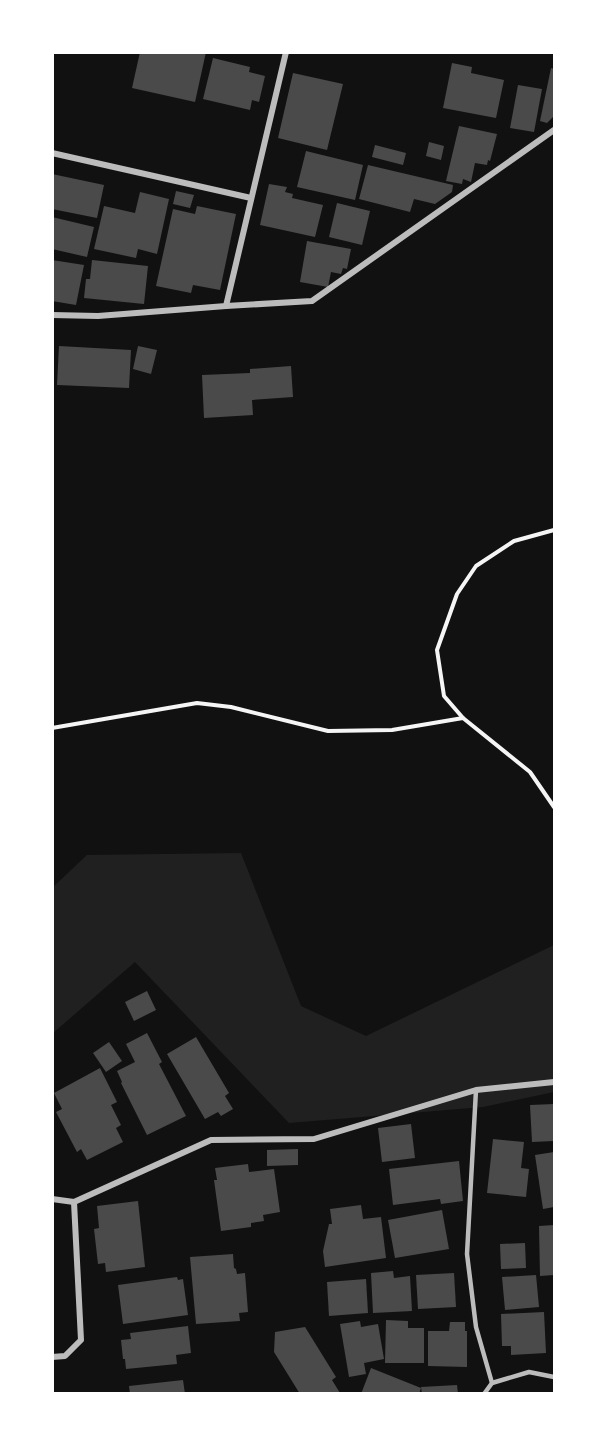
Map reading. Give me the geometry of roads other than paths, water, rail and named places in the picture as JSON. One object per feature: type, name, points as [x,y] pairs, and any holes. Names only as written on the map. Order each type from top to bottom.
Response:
[{"type":"street","points":[[226,306],[286,52]]},
{"type":"street","points":[[52,315],[98,316],[312,301],[555,130]]},
{"type":"street","points":[[52,153],[251,198]]},
{"type":"street","points":[[52,1199],[74,1202],[211,1140],[314,1140],[476,1090],[555,1082]]},
{"type":"street","points":[[52,1358],[65,1356],[81,1340],[74,1202]]},
{"type":"lane","points":[[476,1090],[467,1254],[476,1327],[492,1383]]},
{"type":"lane","points":[[484,1394],[492,1383],[529,1372],[555,1377]]}]
